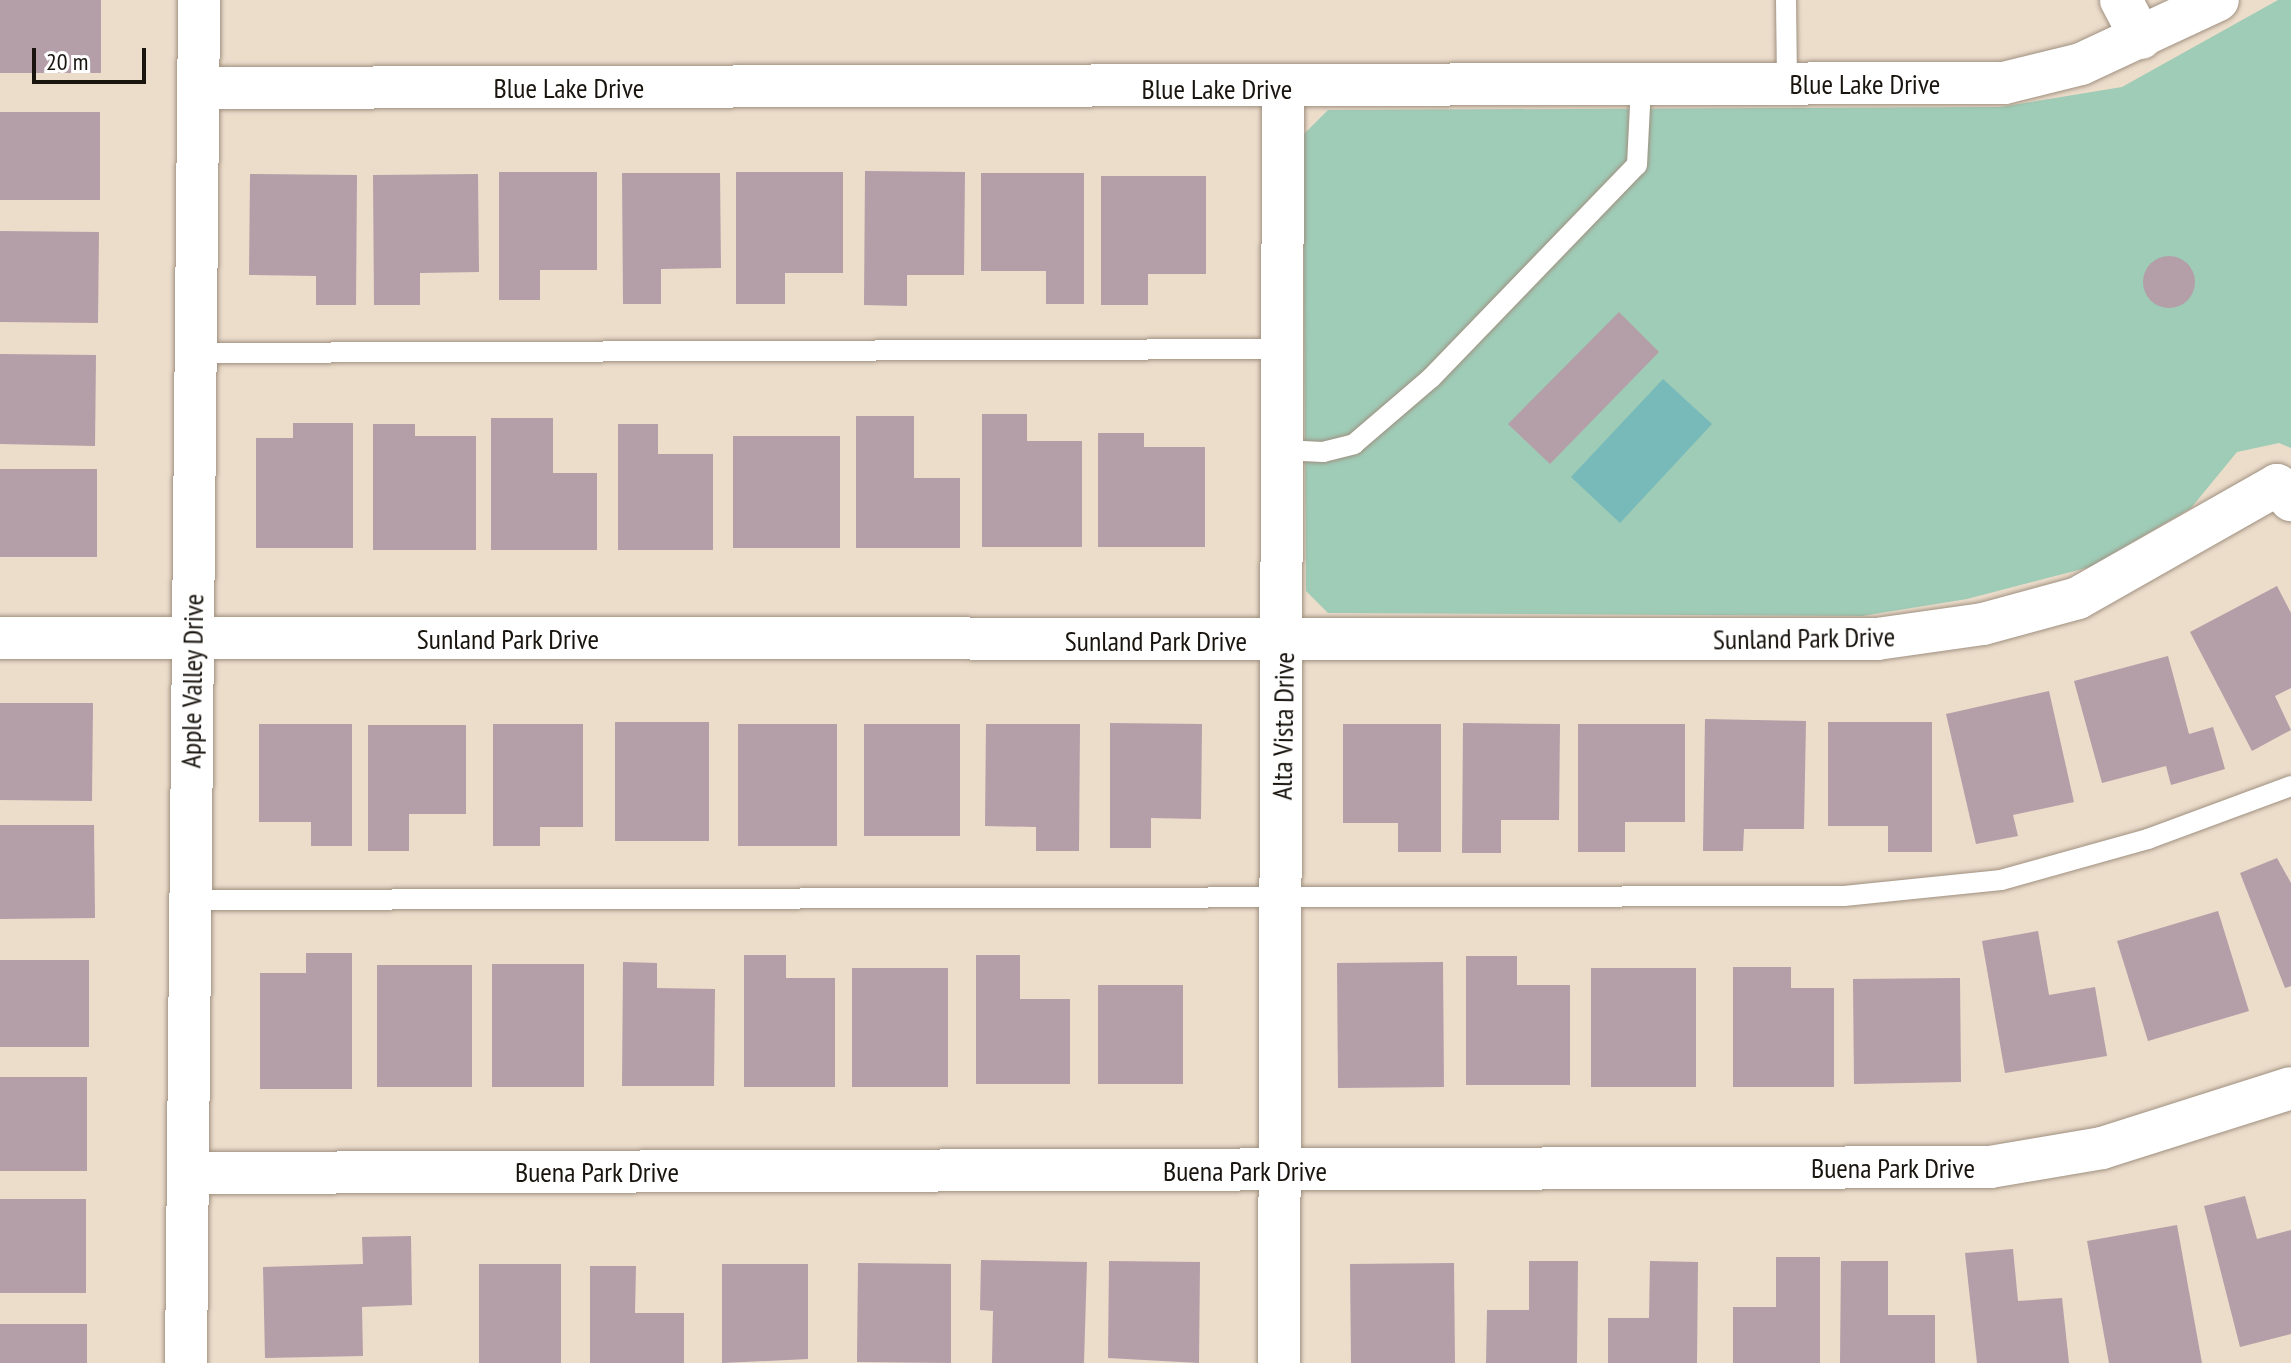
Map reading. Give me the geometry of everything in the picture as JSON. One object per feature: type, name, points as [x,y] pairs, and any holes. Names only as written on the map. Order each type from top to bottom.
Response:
[{"type":"street","name":"Apple Valley Drive","points":[[186,1363],[199,0]]},
{"type":"street","points":[[2121,0],[2141,38]]},
{"type":"street","name":"Blue Lake Drive","points":[[198,88],[1283,89],[2004,83],[2081,64],[2218,0]]},
{"type":"street","name":"Alta Vista Drive","points":[[1279,1363],[1283,89]]},
{"type":"street","name":"Sunland Park Drive","points":[[0,638],[1283,642],[1933,633],[2078,598],[2284,493]]},
{"type":"street","name":"Buena Park Drive","points":[[188,1173],[1990,1167],[2102,1148],[2291,1088]]},
{"type":"lane","points":[[1786,0],[1787,85]]},
{"type":"lane","points":[[1283,450],[1323,452],[1354,444],[1431,378],[1637,165],[1641,86]]},
{"type":"lane","points":[[196,353],[1283,349]]},
{"type":"lane","points":[[191,900],[1844,896],[2001,880],[2148,839],[2291,786]]},
{"type":"green space","points":[[2278,0],[2291,0],[2291,448],[2279,443],[2237,452],[2191,508],[2090,567],[1967,599],[1862,616],[1328,613],[1306,591],[1303,135],[1328,110],[2000,107],[2122,87]]},
{"type":"water","points":[[1663,379],[1712,424],[1620,523],[1571,477]]},
{"type":"building","points":[[0,0],[101,0],[101,73],[0,73]]},
{"type":"building","points":[[0,112],[100,112],[100,200],[0,200]]},
{"type":"building","points":[[865,171],[965,172],[964,275],[907,275],[907,306],[864,305]]},
{"type":"building","points":[[499,172],[597,172],[597,270],[540,270],[540,300],[499,300]]},
{"type":"building","points":[[736,172],[843,172],[843,273],[785,273],[785,304],[736,304]]},
{"type":"building","points":[[622,173],[720,173],[721,268],[661,269],[661,304],[623,304]]},
{"type":"building","points":[[981,173],[1084,173],[1084,304],[1046,304],[1046,271],[981,271]]},
{"type":"building","points":[[250,174],[357,175],[356,305],[316,305],[316,276],[249,275]]},
{"type":"building","points":[[478,174],[479,272],[420,273],[420,305],[374,305],[373,175]]},
{"type":"building","points":[[1101,176],[1206,176],[1206,274],[1148,274],[1148,305],[1101,305]]},
{"type":"building","points":[[0,231],[99,232],[98,323],[0,322]]},
{"type":"building","points":[[2169,256],[2187,264],[2195,282],[2187,300],[2169,308],[2151,300],[2143,282],[2151,264]]},
{"type":"building","points":[[1619,312],[1659,352],[1550,464],[1508,424]]},
{"type":"building","points":[[0,354],[96,355],[95,446],[0,444]]},
{"type":"building","points":[[982,414],[1027,414],[1027,441],[1082,441],[1082,547],[982,547]]},
{"type":"building","points":[[856,416],[914,416],[914,478],[960,478],[960,548],[856,548]]},
{"type":"building","points":[[491,418],[553,418],[553,473],[597,473],[597,550],[491,550]]},
{"type":"building","points":[[293,423],[353,423],[353,548],[256,548],[256,438],[293,438]]},
{"type":"building","points":[[373,424],[415,424],[415,436],[476,436],[476,550],[373,550]]},
{"type":"building","points":[[618,424],[658,424],[658,454],[713,454],[713,550],[618,550]]},
{"type":"building","points":[[1098,433],[1144,433],[1144,447],[1205,447],[1205,547],[1098,547]]},
{"type":"building","points":[[733,436],[840,436],[840,548],[733,548]]},
{"type":"building","points":[[0,469],[97,469],[97,557],[0,557]]},
{"type":"building","points":[[2277,586],[2291,613],[2291,688],[2275,696],[2291,730],[2252,751],[2190,632]]},
{"type":"building","points":[[2168,656],[2189,734],[2213,727],[2225,769],[2171,785],[2166,766],[2102,783],[2074,681]]},
{"type":"building","points":[[2049,691],[2074,802],[2013,815],[2018,836],[1976,844],[1946,714]]},
{"type":"building","points":[[0,703],[93,703],[92,801],[0,800]]},
{"type":"building","points":[[1705,719],[1806,721],[1804,829],[1744,829],[1743,851],[1703,851]]},
{"type":"building","points":[[615,722],[709,722],[709,841],[615,841]]},
{"type":"building","points":[[1828,722],[1932,722],[1932,852],[1888,852],[1888,826],[1828,826]]},
{"type":"building","points":[[1110,723],[1202,724],[1201,819],[1151,818],[1151,848],[1110,848]]},
{"type":"building","points":[[1463,723],[1560,724],[1559,820],[1501,820],[1501,853],[1462,853]]},
{"type":"building","points":[[259,724],[352,724],[352,846],[311,846],[311,822],[259,822]]},
{"type":"building","points":[[493,724],[583,724],[583,827],[540,827],[540,846],[493,846]]},
{"type":"building","points":[[738,724],[837,724],[837,846],[738,846]]},
{"type":"building","points":[[864,724],[960,724],[960,836],[864,836]]},
{"type":"building","points":[[986,724],[1080,724],[1079,851],[1036,851],[1036,827],[985,826]]},
{"type":"building","points":[[1343,724],[1441,724],[1441,852],[1398,852],[1398,823],[1343,823]]},
{"type":"building","points":[[1578,724],[1685,724],[1685,822],[1625,822],[1625,852],[1578,852]]},
{"type":"building","points":[[368,725],[466,725],[466,814],[409,814],[409,851],[368,851]]},
{"type":"building","points":[[0,825],[94,825],[95,918],[0,919]]},
{"type":"building","points":[[2277,858],[2291,883],[2291,986],[2285,988],[2240,873]]},
{"type":"building","points":[[2218,911],[2249,1011],[2148,1041],[2117,941]]},
{"type":"building","points":[[2038,931],[2049,995],[2095,987],[2107,1056],[2005,1073],[1982,941]]},
{"type":"building","points":[[306,953],[352,953],[352,1089],[260,1089],[260,973],[306,973]]},
{"type":"building","points":[[744,955],[786,955],[786,978],[835,978],[835,1087],[744,1087]]},
{"type":"building","points":[[976,955],[1020,955],[1020,999],[1070,999],[1070,1084],[976,1084]]},
{"type":"building","points":[[1466,956],[1517,956],[1517,985],[1570,985],[1570,1085],[1466,1085]]},
{"type":"building","points":[[0,960],[89,960],[89,1047],[0,1047]]},
{"type":"building","points":[[623,962],[657,963],[657,988],[715,989],[714,1086],[622,1086]]},
{"type":"building","points":[[1443,962],[1444,1087],[1338,1088],[1337,963]]},
{"type":"building","points":[[492,964],[584,964],[584,1087],[492,1087]]},
{"type":"building","points":[[377,965],[472,965],[472,1087],[377,1087]]},
{"type":"building","points":[[1733,967],[1791,967],[1791,988],[1834,988],[1834,1087],[1733,1087]]},
{"type":"building","points":[[852,968],[948,968],[948,1087],[852,1087]]},
{"type":"building","points":[[1591,968],[1696,968],[1696,1087],[1591,1087]]},
{"type":"building","points":[[1960,978],[1961,1082],[1854,1084],[1853,979]]},
{"type":"building","points":[[1098,985],[1183,985],[1183,1084],[1098,1084]]},
{"type":"building","points":[[0,1077],[87,1077],[87,1171],[0,1171]]},
{"type":"building","points":[[2245,1196],[2257,1239],[2291,1230],[2291,1334],[2240,1347],[2204,1206]]},
{"type":"building","points":[[0,1199],[86,1199],[86,1293],[0,1293]]},
{"type":"building","points":[[2177,1225],[2202,1363],[2109,1363],[2087,1241]]},
{"type":"building","points":[[411,1236],[412,1305],[362,1307],[363,1356],[265,1358],[263,1267],[363,1264],[362,1237]]},
{"type":"building","points":[[2013,1249],[2018,1301],[2062,1298],[2069,1363],[1977,1363],[1965,1253]]},
{"type":"building","points":[[1776,1257],[1820,1257],[1820,1363],[1733,1363],[1733,1307],[1776,1307]]},
{"type":"building","points":[[981,1260],[1087,1262],[1084,1363],[992,1363],[993,1311],[980,1310]]},
{"type":"building","points":[[1109,1261],[1200,1262],[1199,1363],[1108,1358]]},
{"type":"building","points":[[1529,1261],[1578,1261],[1577,1363],[1486,1363],[1487,1310],[1529,1310]]},
{"type":"building","points":[[1650,1261],[1698,1262],[1697,1363],[1608,1363],[1608,1318],[1649,1318]]},
{"type":"building","points":[[1841,1261],[1888,1261],[1888,1315],[1935,1315],[1935,1363],[1840,1363]]},
{"type":"building","points":[[858,1263],[951,1264],[951,1363],[857,1362]]},
{"type":"building","points":[[1454,1263],[1455,1363],[1351,1363],[1350,1264]]},
{"type":"building","points":[[479,1264],[561,1264],[561,1363],[479,1363]]},
{"type":"building","points":[[722,1264],[808,1264],[808,1359],[722,1363]]},
{"type":"building","points":[[590,1266],[636,1266],[635,1313],[684,1313],[684,1363],[590,1363]]},
{"type":"building","points":[[0,1324],[87,1324],[87,1363],[0,1363]]}]
